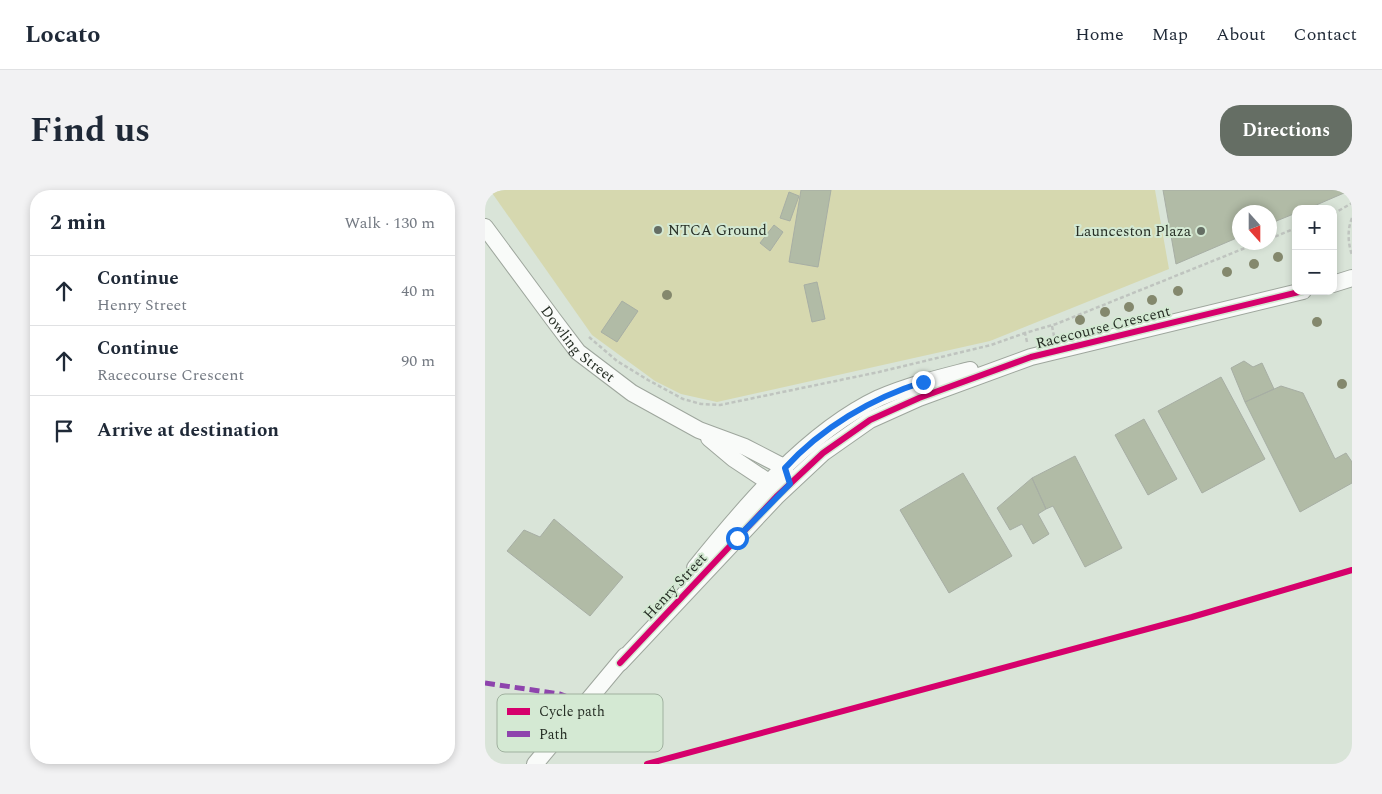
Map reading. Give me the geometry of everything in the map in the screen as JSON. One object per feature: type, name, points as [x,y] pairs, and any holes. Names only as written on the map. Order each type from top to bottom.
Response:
[{"type":"street","name":"Dowling Street","points":[[485,227],[578,352],[632,393],[699,430],[745,447],[787,476]]},
{"type":"street","points":[[1337,283],[1352,278]]},
{"type":"street","name":"Racecourse Crescent","points":[[787,476],[823,435],[843,420],[877,399],[923,382],[1004,360],[1031,357],[1292,294]]},
{"type":"street","name":"Dowling Street","points":[[699,430],[769,483]]},
{"type":"street","points":[[769,483],[787,476]]},
{"type":"street","name":"Henry Street","points":[[594,694],[787,476]]},
{"type":"street","name":"Henry Street","points":[[620,663],[711,548],[769,483]]},
{"type":"street","name":"Henry Street","points":[[535,764],[545,752]]},
{"type":"path","points":[[1337,212],[1352,203]]},
{"type":"path","points":[[1352,218],[1349,225],[1348,246],[1352,255]]},
{"type":"path","points":[[1277,236],[1292,230]]},
{"type":"path","points":[[589,337],[617,361],[683,399],[701,404],[720,405],[879,372],[991,346],[1025,333],[1052,326],[1241,250]]},
{"type":"path","points":[[1052,326],[1054,341]]},
{"type":"path","points":[[1025,333],[1031,357]]},
{"type":"green space","points":[[490,190],[1155,190],[1169,269],[990,341],[717,402],[681,394],[655,381],[592,335]]},
{"type":"building","points":[[801,190],[831,190],[818,267],[789,262]]},
{"type":"building","name":"Launceston Plaza","points":[[1163,190],[1351,190],[1316,205],[1292,205],[1292,215],[1277,221],[1277,205],[1232,205],[1232,240],[1176,264]]},
{"type":"building","points":[[789,192],[799,196],[790,221],[780,218]]},
{"type":"building","points":[[774,225],[783,232],[770,251],[760,243]]},
{"type":"building","points":[[817,282],[825,319],[812,322],[804,285]]},
{"type":"building","points":[[622,301],[638,311],[617,342],[601,332]]},
{"type":"building","points":[[1244,361],[1253,367],[1262,363],[1274,389],[1245,402],[1231,368]]},
{"type":"building","points":[[1221,377],[1265,459],[1202,493],[1158,411]]},
{"type":"building","points":[[1281,386],[1303,393],[1335,459],[1346,453],[1352,462],[1352,483],[1300,512],[1245,402]]},
{"type":"building","points":[[1144,419],[1177,479],[1148,495],[1115,435]]},
{"type":"building","points":[[1075,456],[1122,548],[1085,567],[1053,506],[1046,509],[1032,478]]},
{"type":"building","points":[[963,473],[1012,556],[949,593],[900,510]]},
{"type":"building","points":[[1032,478],[1046,509],[1038,514],[1049,534],[1033,544],[1022,524],[1010,530],[997,508]]},
{"type":"building","points":[[554,519],[623,577],[590,616],[507,551],[524,530],[540,537]]},
{"type":"marked path","points":[[485,683],[560,694]]},
{"type":"cycle path","points":[[620,663],[776,497],[823,453],[870,420],[919,398],[1031,357],[1292,294]]},
{"type":"cycle path","points":[[647,764],[1192,617],[1352,570]]},
{"type":"place","name":"NTCA Ground","points":[[658,230]]},
{"type":"place","name":"Launceston Plaza","points":[[1201,231]]},
{"type":"route","points":[[737,538],[790,484],[785,468],[809,446],[843,420],[877,399],[923,382]]}]
